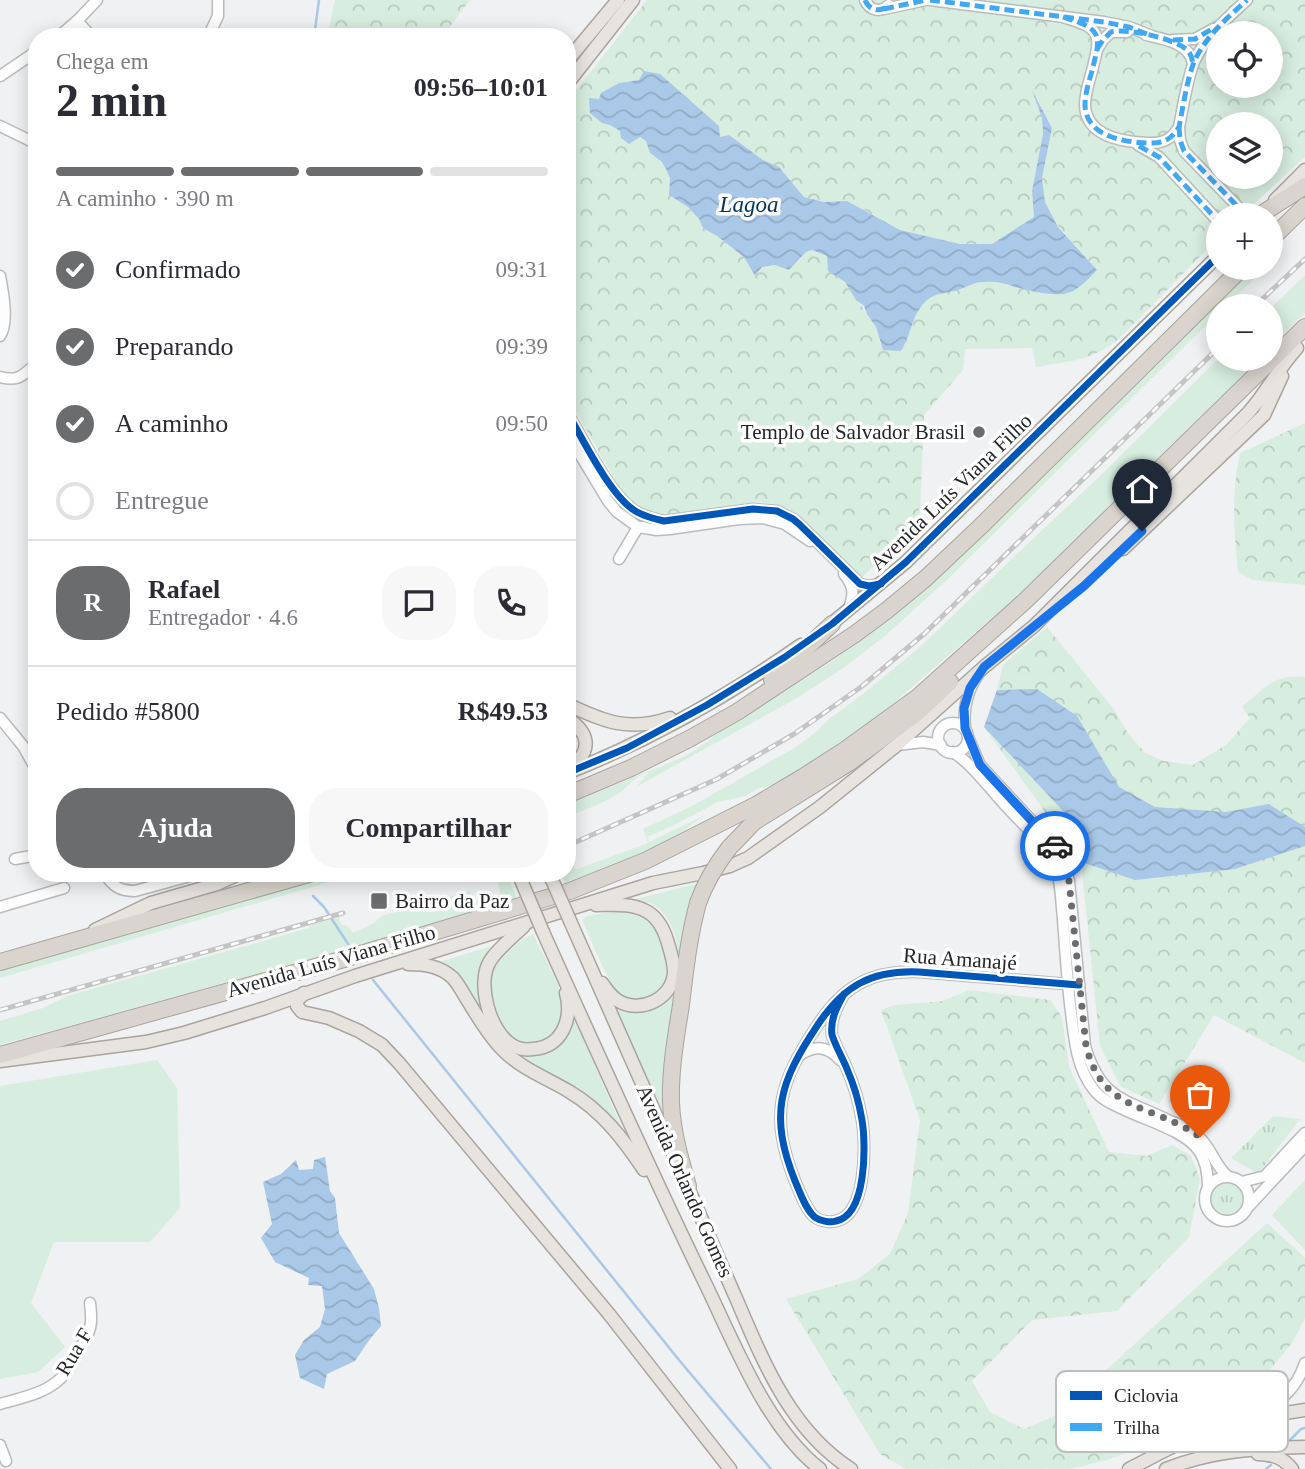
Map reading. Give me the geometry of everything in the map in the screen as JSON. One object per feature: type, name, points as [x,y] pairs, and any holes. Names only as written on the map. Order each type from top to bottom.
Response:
[{"type":"highway","points":[[1279,203],[1305,186]]},
{"type":"highway","points":[[1283,227],[1305,206]]},
{"type":"highway","name":"Avenida Luís Viana Filho","points":[[576,791],[631,768],[737,712],[855,635],[886,611],[981,526],[1230,280]]},
{"type":"highway","name":"Avenida Luís Viana Filho","points":[[0,1055],[344,959],[582,887],[645,861],[744,811],[803,777],[918,697],[1026,600],[1305,327]]},
{"type":"highway","points":[[688,1186],[674,1136],[671,1101],[692,923],[704,887],[719,861],[748,828],[761,817],[840,769],[917,713],[964,670],[1026,600]]},
{"type":"highway","points":[[737,712],[832,624]]},
{"type":"highway","points":[[0,962],[283,882]]},
{"type":"main road","points":[[576,50],[618,0]]},
{"type":"main road","points":[[576,73],[633,0]]},
{"type":"main road","points":[[1272,203],[1305,170]]},
{"type":"main road","name":"Avenida Luís Viana Filho","points":[[576,768],[627,748],[707,705],[785,657],[832,624],[906,562],[1206,268]]},
{"type":"main road","name":"Avenida Luís Viana Filho","points":[[0,1061],[146,1042],[220,1023],[355,976],[653,883],[730,866],[748,858],[820,807],[897,745],[1034,626],[1249,412],[1284,362],[1301,343]]},
{"type":"main road","points":[[576,708],[597,719],[636,726],[659,722],[707,705]]},
{"type":"main road","points":[[576,724],[581,728],[586,743],[584,755],[576,764]]},
{"type":"main road","points":[[67,943],[151,904],[221,882]]},
{"type":"main road","name":"Avenida Orlando Gomes","points":[[522,882],[664,1198],[751,1377],[786,1435],[808,1460],[820,1469]]},
{"type":"main road","name":"Avenida Orlando Gomes","points":[[554,882],[780,1393],[798,1420],[820,1444],[851,1469]]},
{"type":"main road","points":[[585,905],[631,906],[651,913],[664,930],[674,972],[665,995],[642,1006],[625,1004],[615,999],[586,957]]},
{"type":"main road","points":[[527,923],[490,962],[483,981],[488,1008],[496,1027],[513,1046],[537,1049],[549,1045],[566,1028],[568,998],[561,972]]},
{"type":"main road","points":[[395,965],[427,965],[453,978],[502,1049],[533,1073],[571,1093],[604,1118],[621,1136],[664,1198]]},
{"type":"main road","points":[[304,993],[297,1001],[302,1012],[328,1018],[359,1031],[382,1045],[399,1063],[609,1314],[730,1469]]},
{"type":"main road","points":[[1129,1469],[1162,1452]]},
{"type":"main road","points":[[1166,1469],[1191,1460],[1230,1452],[1270,1455],[1281,1458],[1293,1469]]},
{"type":"street","points":[[69,28],[97,0]]},
{"type":"street","points":[[212,28],[218,16],[218,0]]},
{"type":"street","points":[[865,0],[870,8],[875,10],[888,5],[928,0],[1116,24],[1186,49],[1193,64]]},
{"type":"street","points":[[1225,21],[1247,0]]},
{"type":"street","points":[[1063,16],[1092,29],[1097,37],[1097,49],[1085,99],[1087,116],[1093,127],[1102,134],[1132,143],[1159,157],[1206,208]]},
{"type":"street","points":[[77,22],[83,28]]},
{"type":"street","points":[[1097,49],[1107,35],[1115,31],[1152,36]]},
{"type":"street","points":[[1164,40],[1195,39],[1206,33]]},
{"type":"street","points":[[1206,42],[1193,64],[1179,127],[1180,140],[1184,151],[1234,203]]},
{"type":"street","points":[[0,76],[28,57]]},
{"type":"street","points":[[0,126],[28,140]]},
{"type":"street","points":[[1132,143],[1166,141],[1179,127]]},
{"type":"street","points":[[0,276],[4,330],[0,336]]},
{"type":"street","points":[[0,376],[19,378],[28,370]]},
{"type":"street","points":[[576,427],[608,482],[626,504],[645,515],[664,521],[752,509],[777,511],[799,524],[860,584],[869,586],[881,583]]},
{"type":"street","points":[[576,448],[608,501],[617,512],[638,527],[670,529],[753,518],[785,524],[808,540],[849,580],[853,587],[853,596],[848,611]]},
{"type":"street","points":[[638,527],[646,525],[645,515]]},
{"type":"street","points":[[619,559],[638,527]]},
{"type":"street","points":[[953,752],[962,750],[965,746],[967,733],[964,708],[970,688],[984,667]]},
{"type":"street","points":[[0,718],[28,755]]},
{"type":"street","points":[[1208,1187],[1204,1161],[1195,1145],[1174,1131],[1112,1104],[1095,1091],[1082,1069],[1076,1052],[1073,985],[1069,881],[1065,866],[1054,845],[980,765],[961,725],[951,723],[943,727],[939,736],[944,749],[953,752],[968,764],[1043,845],[1053,861],[1058,874],[1073,985],[1090,1063],[1097,1076],[1117,1098],[1181,1125],[1200,1137],[1220,1169],[1227,1176],[1242,1182],[1249,1194],[1248,1207]]},
{"type":"street","points":[[897,745],[923,742],[941,745]]},
{"type":"street","points":[[15,859],[28,857]]},
{"type":"street","points":[[112,882],[124,891],[135,891],[168,882]]},
{"type":"street","points":[[0,906],[64,888]]},
{"type":"street","name":"Rua Amanajé","points":[[844,994],[834,1014],[831,1028],[858,1098],[864,1133],[863,1172],[858,1198],[852,1210],[843,1219],[830,1222],[811,1213],[796,1183],[782,1142],[780,1110],[784,1090],[797,1056],[826,1012],[844,994],[871,978],[895,971],[1073,985]]},
{"type":"street","points":[[797,1056],[812,1049],[826,1049],[836,1055],[847,1069]]},
{"type":"street","points":[[1242,1182],[1265,1176],[1305,1133]]},
{"type":"street","points":[[1227,1176],[1214,1180],[1205,1196],[1210,1213],[1222,1221],[1235,1220],[1245,1212],[1305,1146]]},
{"type":"street","name":"Rua F","points":[[3,1402],[50,1387],[62,1377],[83,1345],[92,1325],[90,1303]]},
{"type":"street","points":[[1288,1393],[1305,1363]]},
{"type":"street","points":[[0,1445],[6,1461]]},
{"type":"green space","points":[[335,0],[470,0],[449,28],[329,28]]},
{"type":"green space","points":[[647,0],[1305,0],[1305,157],[1283,177],[1283,112],[1206,112],[1206,189],[1270,189],[1255,203],[1206,203],[1206,250],[1119,339],[1099,352],[1080,359],[1036,367],[1032,348],[965,349],[963,370],[924,415],[920,513],[910,531],[862,577],[794,512],[775,504],[756,502],[674,514],[646,511],[623,494],[576,412],[576,91]],"holes":[[[639,80],[720,137],[729,135],[763,160],[779,167],[804,197],[824,202],[847,201],[900,230],[960,244],[992,244],[1034,218],[1032,191],[1043,134],[1042,118],[1035,95],[1052,128],[1042,178],[1045,202],[1058,226],[1097,270],[1053,295],[993,282],[940,292],[932,295],[921,306],[905,345],[880,344],[875,325],[868,314],[845,283],[828,271],[828,256],[812,250],[806,252],[798,262],[762,267],[755,276],[744,257],[703,228],[688,207],[669,195],[670,178],[661,161],[650,152],[646,141],[640,137],[634,140],[602,123],[599,99],[619,83]]]},
{"type":"green space","points":[[1305,275],[1305,313],[1283,335],[1283,296]]},
{"type":"green space","points":[[1242,280],[1253,280],[1238,294],[1228,294]]},
{"type":"green space","points":[[1206,315],[1206,326],[949,578],[886,635],[842,669],[797,698],[636,787],[649,772],[643,774],[699,748],[716,734],[835,659],[957,561]]},
{"type":"green space","points":[[1206,371],[1247,371],[1054,564],[873,721],[775,785],[718,802],[647,837],[649,842],[705,815],[654,849],[576,880],[576,870],[648,843],[643,829],[692,806],[796,747],[920,647]]},
{"type":"green space","points":[[1305,423],[1305,585],[1253,580],[1238,572],[1234,498],[1240,453]]},
{"type":"green space","points":[[1047,627],[1113,708],[1128,733],[1145,753],[1164,761],[1193,765],[1226,745],[1250,718],[1242,707],[1263,689],[1285,677],[1305,677],[1305,1063],[1214,1015],[1159,1104],[1121,1087],[1100,1046],[1081,862],[984,727],[1003,665]]},
{"type":"green space","points":[[643,774],[622,791],[576,814],[576,801]]},
{"type":"green space","points":[[305,882],[329,882],[0,978],[0,969]]},
{"type":"green space","points":[[498,882],[510,882],[517,898],[571,882],[566,884],[375,941],[0,1045],[0,1021],[43,1008],[67,996],[309,928],[308,926],[339,917],[341,925],[346,925],[353,933],[382,916],[470,891],[473,902],[500,894]]},
{"type":"green space","points":[[700,883],[670,1134],[612,1003],[640,1010],[654,1009],[672,995],[678,980],[679,956],[669,921],[654,905],[632,900]]},
{"type":"green space","points":[[617,911],[644,916],[654,923],[659,931],[666,950],[668,971],[664,987],[655,996],[632,1000],[618,992],[603,968],[582,920],[587,916]]},
{"type":"green space","points":[[533,934],[557,983],[563,1006],[561,1022],[553,1035],[540,1043],[531,1044],[516,1040],[506,1030],[488,983],[492,966],[497,959]]},
{"type":"green space","points":[[498,944],[482,968],[499,1036],[541,1051],[573,1015],[627,1140],[552,1078],[506,1048],[436,963]]},
{"type":"green space","points":[[970,990],[1050,1000],[1062,1017],[1069,1067],[1109,1152],[1147,1156],[1172,1145],[1191,1156],[1200,1179],[1189,1237],[1117,1311],[1032,1320],[972,1381],[990,1412],[1024,1429],[1056,1415],[1056,1452],[1129,1452],[1070,1469],[906,1469],[880,1454],[786,1299],[858,1279],[890,1254],[908,1213],[920,1120],[881,1010],[896,1005],[942,1001]]},
{"type":"green space","points":[[157,1060],[177,1088],[180,1208],[150,1242],[54,1242],[31,1303],[65,1347],[38,1372],[0,1379],[0,1086]]},
{"type":"green space","points":[[1273,1116],[1300,1119],[1258,1174],[1231,1158]]},
{"type":"green space","points":[[1305,1180],[1305,1250],[1272,1215]]},
{"type":"green space","points":[[1227,1181],[1240,1186],[1245,1199],[1240,1212],[1227,1217],[1214,1212],[1209,1199],[1214,1186]]},
{"type":"green space","points":[[1267,1223],[1305,1258],[1305,1318],[1292,1343],[1269,1371],[1105,1371]]},
{"type":"water","name":"Lagoa","points":[[644,71],[660,74],[719,126],[720,137],[729,135],[763,160],[779,167],[804,197],[824,202],[847,201],[900,230],[960,244],[992,244],[1034,217],[1032,191],[1043,134],[1042,118],[1032,90],[1052,128],[1042,178],[1045,202],[1058,227],[1097,270],[1077,289],[1064,294],[1036,292],[1004,283],[988,282],[936,295],[920,308],[901,351],[883,350],[876,327],[864,306],[856,300],[845,282],[828,271],[827,256],[812,250],[806,252],[789,270],[775,265],[762,267],[755,276],[744,257],[703,228],[688,207],[669,195],[670,178],[661,161],[650,153],[646,141],[640,137],[629,144],[621,138],[620,131],[602,123],[590,113],[589,98],[599,99],[601,93],[619,83],[639,80]]},
{"type":"water","points":[[1037,689],[1077,716],[1119,787],[1155,807],[1226,812],[1269,804],[1305,827],[1305,846],[1235,869],[1135,880],[1081,862],[1066,814],[984,727],[997,690]]},
{"type":"water","points":[[325,1157],[330,1191],[335,1198],[339,1233],[374,1289],[381,1326],[355,1361],[327,1374],[324,1389],[300,1378],[295,1355],[304,1340],[320,1327],[325,1309],[322,1286],[308,1285],[309,1278],[275,1262],[261,1238],[272,1224],[263,1182],[281,1174],[296,1160],[299,1170],[313,1169],[314,1160]]},
{"type":"waterway","points":[[315,28],[319,0]]},
{"type":"waterway","points":[[313,896],[324,907],[350,947]]},
{"type":"waterway","points":[[373,980],[679,1360],[771,1469]]},
{"type":"waterway","points":[[1290,1440],[1305,1428]]},
{"type":"waterway","points":[[1266,1469],[1271,1465]]},
{"type":"railway","points":[[1268,294],[1305,259]]},
{"type":"railway","points":[[576,842],[717,779],[794,734],[861,687],[924,634],[1206,360]]},
{"type":"railway","points":[[0,1010],[343,913]]},
{"type":"marked path","points":[[865,0],[875,9],[888,6]]},
{"type":"marked path","points":[[884,9],[926,0]]},
{"type":"marked path","points":[[930,0],[1104,22],[1129,27],[1152,36]]},
{"type":"marked path","points":[[1063,17],[1086,26],[1096,35],[1097,51],[1085,100],[1087,115],[1092,124],[1117,139],[1153,143],[1170,138],[1179,127],[1194,62],[1217,28],[1247,0]]},
{"type":"marked path","points":[[1097,49],[1111,32],[1139,33],[1161,38],[1186,49],[1193,64]]},
{"type":"marked path","points":[[1173,40],[1195,39],[1206,33]]},
{"type":"marked path","points":[[1179,127],[1184,151],[1234,203]]},
{"type":"marked path","points":[[1139,146],[1159,157],[1206,208]]},
{"type":"cycle path","points":[[576,769],[627,748],[707,705],[785,657],[832,624],[906,562],[1206,268]]},
{"type":"cycle path","points":[[576,428],[617,494],[637,512],[664,521],[753,509],[777,511],[799,524],[860,584],[881,584]]},
{"type":"cycle path","points":[[844,994],[841,999],[833,1018],[832,1035],[858,1100],[864,1161],[854,1206],[846,1216],[828,1222],[816,1218],[804,1201],[787,1158],[781,1118],[786,1083],[794,1065],[817,1026],[837,1000],[848,991],[860,983],[886,974],[902,972],[1079,985]]},
{"type":"way so far","points":[[1055,846],[1069,881],[1090,1063],[1097,1076],[1117,1098],[1162,1116],[1200,1137]]},
{"type":"place","name":"Templo de Salvador Brasil","points":[[979,432]]},
{"type":"place","name":"Bairro da Paz","points":[[379,901]]},
{"type":"route","points":[[1055,846],[980,765],[965,728],[964,708],[970,688],[984,667],[1084,586],[1142,531]]}]
